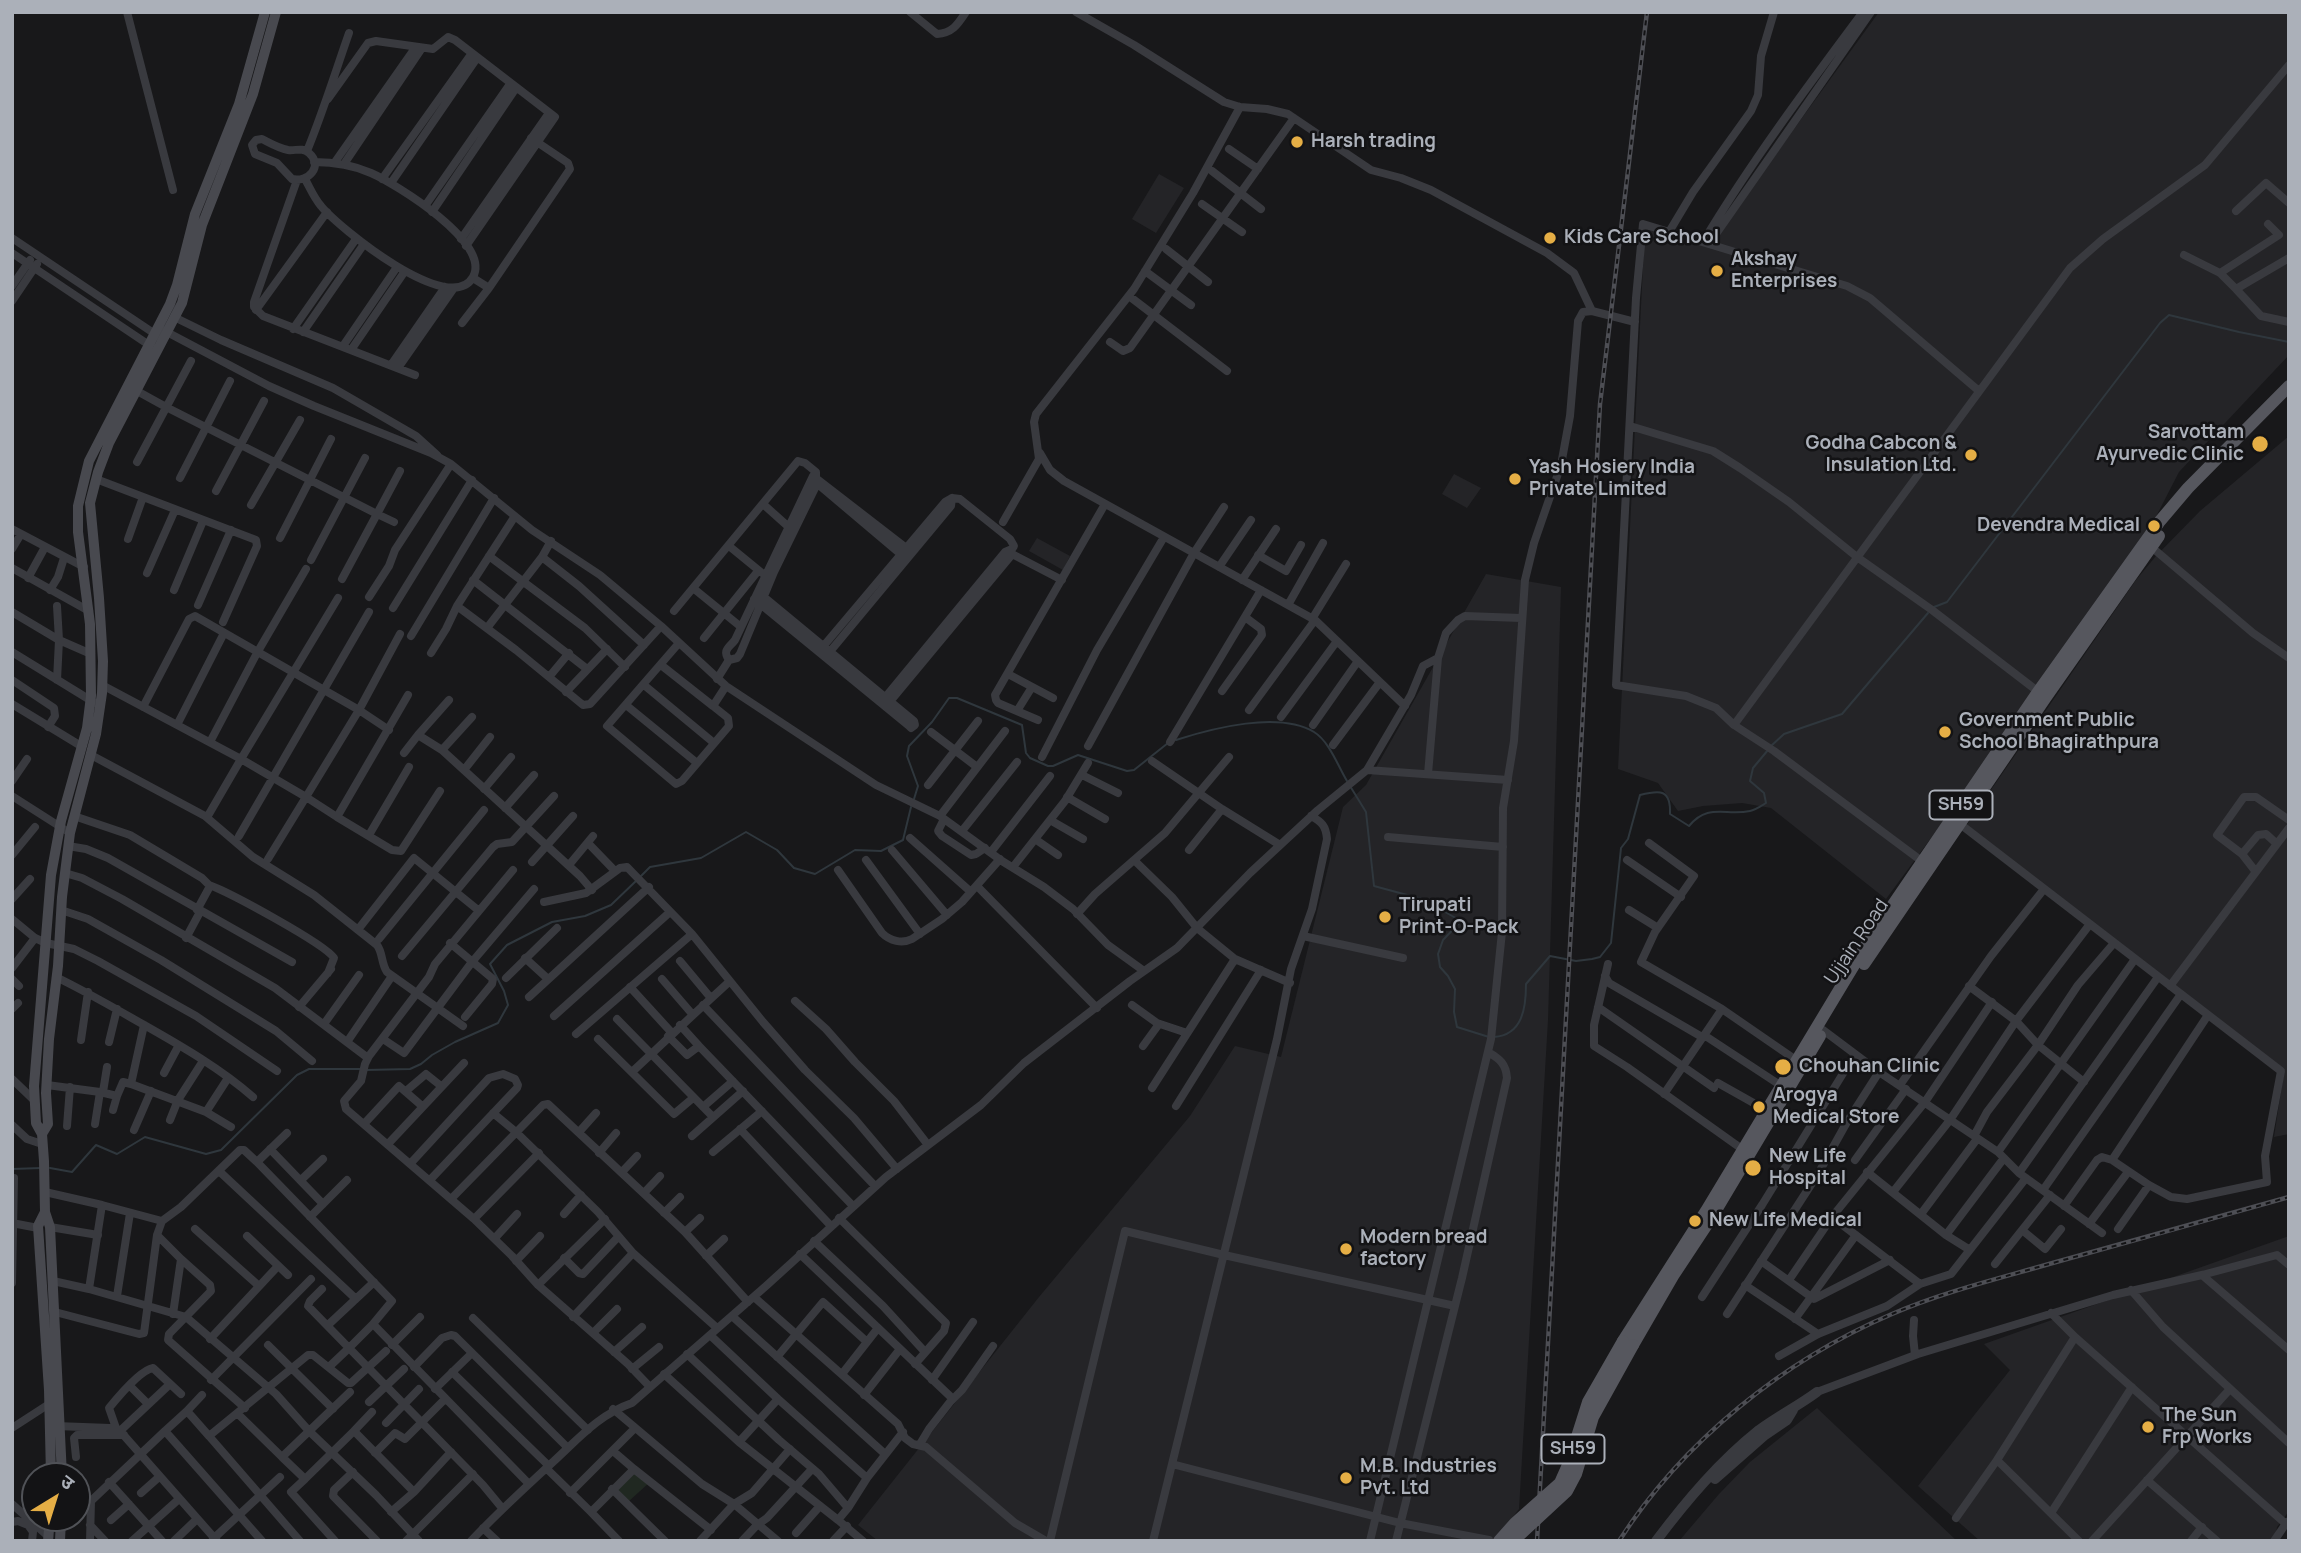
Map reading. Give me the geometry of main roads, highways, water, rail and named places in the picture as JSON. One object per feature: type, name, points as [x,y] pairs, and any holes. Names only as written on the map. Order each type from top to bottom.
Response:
[{"type":"main road","points":[[42,1139],[48,1124],[49,1038],[68,846],[65,831],[74,816],[96,734],[89,611],[78,532],[78,506],[89,461],[160,333],[177,285],[195,214],[239,104],[265,12]]},
{"type":"main road","points":[[160,333],[182,303],[204,217],[257,83],[276,12]]},
{"type":"main road","points":[[52,1462],[55,1427],[55,1312],[50,1227],[45,1212],[42,1139],[36,1123],[35,1101],[41,941],[51,875],[65,831],[81,746],[102,685],[99,598],[90,503],[109,443],[137,391],[153,347]]},
{"type":"main road","name":"Ujjain Road","points":[[1628,1343],[1673,1276],[1742,1149],[1871,937],[2188,488],[2289,386]]},
{"type":"main road","name":"Ujjain Road","points":[[2147,544],[2194,492],[2289,398]]},
{"type":"main road","name":"Ujjain Road","points":[[1513,1541],[1567,1491],[1576,1474],[1593,1417],[1628,1343],[1676,1255],[1693,1239],[1860,970],[1960,824],[2042,694]]},
{"type":"main road","points":[[45,1212],[38,1228],[55,1405]]},
{"type":"main road","name":"SH59","points":[[1499,1541],[1560,1483],[1565,1475],[1588,1402],[1628,1343]]},
{"type":"main road","points":[[55,1427],[60,1462]]},
{"type":"waterway","points":[[1934,607],[1947,602],[2160,323],[2169,315],[2289,342]]},
{"type":"waterway","points":[[1771,746],[1784,734],[1842,714],[1928,613]]},
{"type":"waterway","points":[[914,799],[918,786],[907,756],[909,746],[932,722],[949,698],[957,698],[1022,725],[1026,753],[1030,758],[1048,766],[1078,755],[1127,771],[1134,770],[1168,743]]},
{"type":"waterway","points":[[1176,740],[1246,724],[1265,722],[1300,726],[1314,732],[1324,741],[1347,781]]},
{"type":"waterway","points":[[1494,1037],[1504,1035],[1517,1025],[1524,1010],[1526,984],[1550,956],[1576,961],[1592,959],[1600,957],[1611,943],[1621,848],[1628,839],[1640,795],[1663,793],[1669,800],[1670,814],[1689,826],[1710,812],[1752,810],[1766,803],[1764,793],[1750,781],[1753,768],[1768,750]]},
{"type":"waterway","points":[[1350,786],[1366,812],[1374,886],[1422,899],[1461,921],[1443,940],[1438,954],[1440,967],[1455,989],[1454,1012],[1457,1027],[1489,1037]]},
{"type":"waterway","points":[[641,876],[650,867],[701,858],[746,832],[777,850],[794,868],[815,874],[855,850],[881,851],[903,840],[911,807]]},
{"type":"waterway","points":[[366,1070],[410,1069],[455,1042],[498,1023],[508,1005],[490,964],[507,945],[552,922],[585,916],[611,905],[637,880]]},
{"type":"waterway","points":[[50,1168],[72,1172],[96,1145],[117,1154],[145,1137],[206,1154],[221,1150],[297,1075],[309,1069],[361,1069]]},
{"type":"waterway","points":[[12,1169],[41,1168]]},
{"type":"railway","points":[[1537,1541],[1600,404],[1647,12]]},
{"type":"railway","points":[[1619,1541],[1673,1470],[1705,1437],[1775,1380],[1852,1333],[1911,1306],[1950,1292],[2289,1197]]},
{"type":"place","name":"Harsh trading","points":[[1297,142]]},
{"type":"place","name":"Kids Care School","points":[[1550,238]]},
{"type":"place","name":"Akshay Enterprises","points":[[1717,271]]},
{"type":"place","name":"Sarvottam Ayurvedic Clinic","points":[[2260,444]]},
{"type":"place","name":"Godha Cabcon & Insulation Ltd.","points":[[1971,455]]},
{"type":"place","name":"Yash Hosiery India Private Limited","points":[[1515,479]]},
{"type":"place","name":"Devendra Medical","points":[[2154,526]]},
{"type":"place","name":"Government Public School Bhagirathpura","points":[[1945,732]]},
{"type":"place","name":"Tirupati Print-O-Pack","points":[[1385,917]]},
{"type":"place","name":"Chouhan Clinic","points":[[1783,1067]]},
{"type":"place","name":"Arogya Medical Store","points":[[1759,1107]]},
{"type":"place","name":"New Life Hospital","points":[[1753,1168]]},
{"type":"place","name":"New Life Medical","points":[[1695,1221]]},
{"type":"place","name":"Modern bread factory","points":[[1346,1249]]},
{"type":"place","name":"The Sun Frp Works","points":[[2148,1427]]},
{"type":"place","name":"M.B. Industries Pvt. Ltd","points":[[1346,1478]]}]
